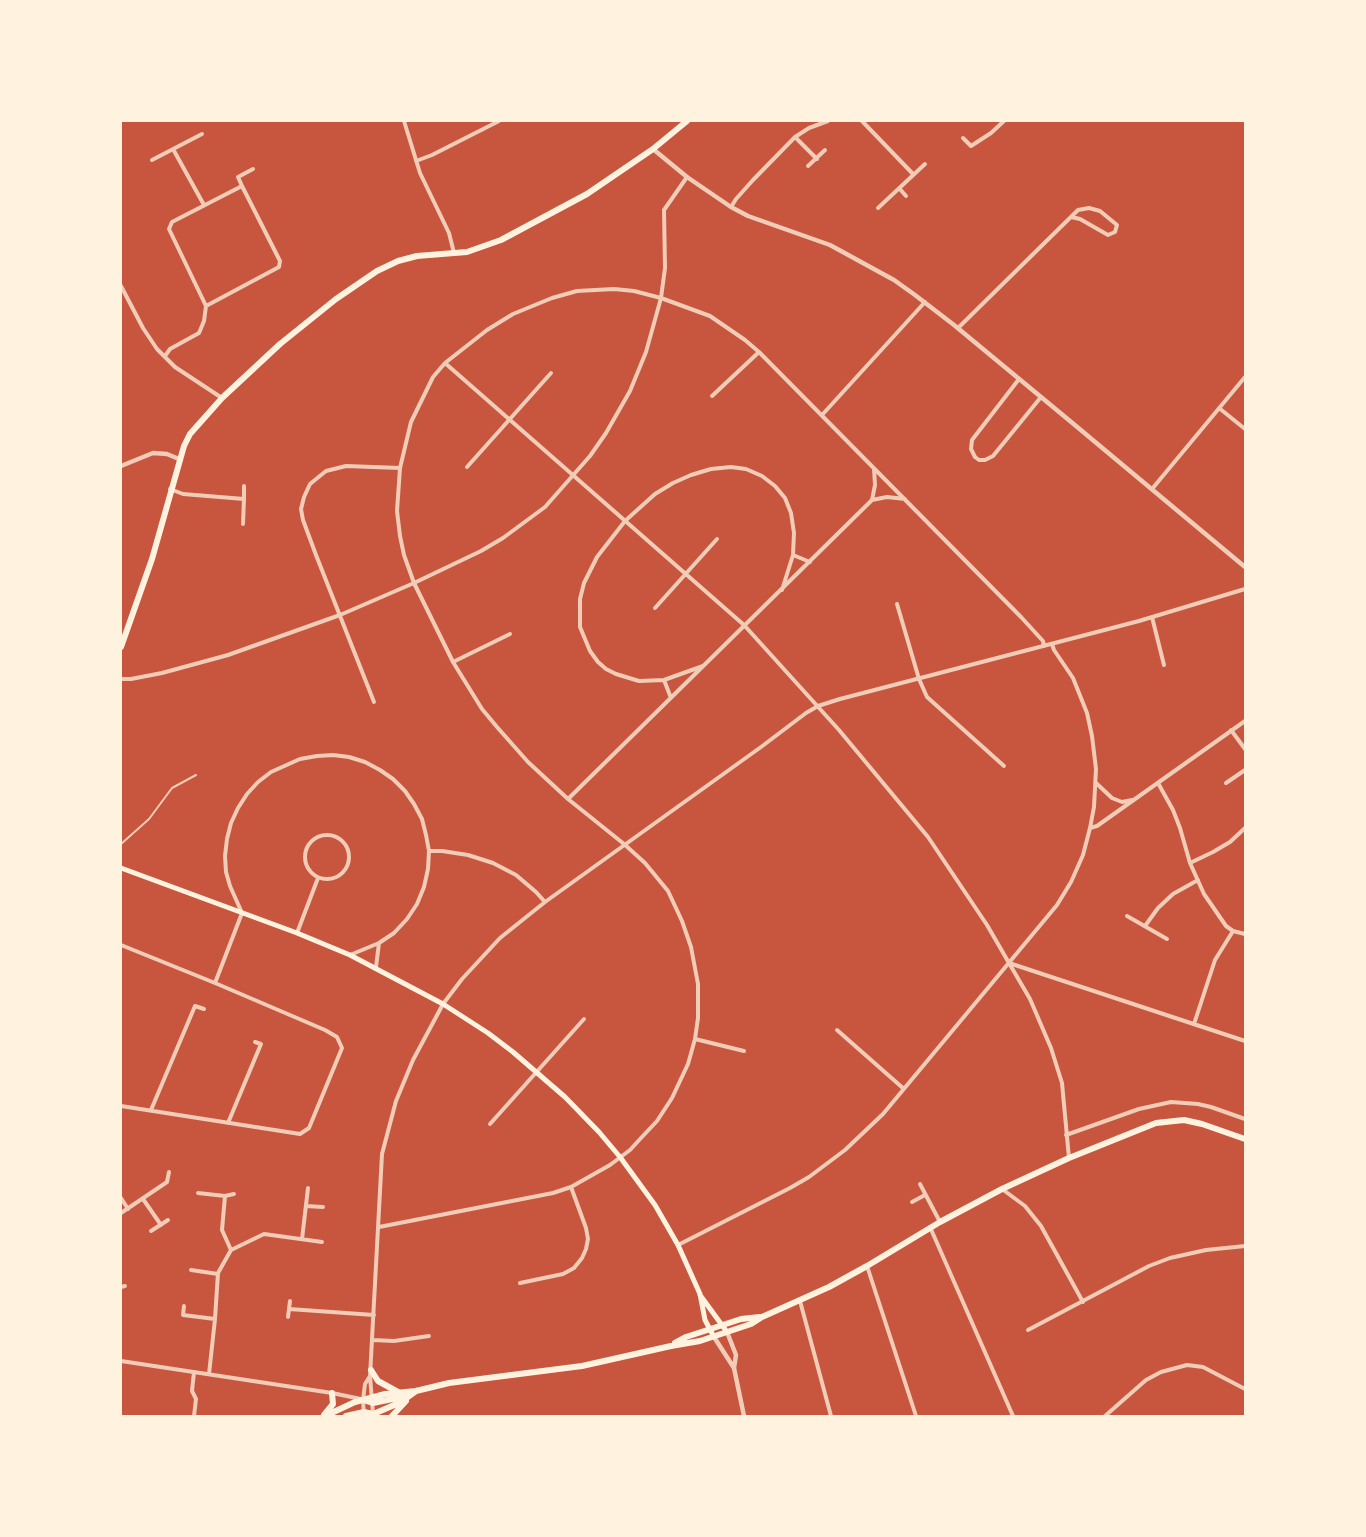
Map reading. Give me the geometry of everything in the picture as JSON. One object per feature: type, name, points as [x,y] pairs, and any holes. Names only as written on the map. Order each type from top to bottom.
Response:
[{"type":"highway","points":[[121,647],[152,559],[179,459],[190,434],[222,398],[280,344],[336,299],[377,271],[398,261],[417,256],[478,249],[501,240],[587,194],[653,149],[687,121]]},
{"type":"highway","points":[[372,1400],[398,1392],[416,1391],[449,1383],[582,1366],[714,1337],[751,1324],[867,1266],[940,1222],[1002,1189],[1069,1158],[1156,1123],[1184,1120],[1202,1124],[1245,1139]]},
{"type":"highway","points":[[671,1346],[686,1337],[721,1325],[740,1319],[762,1317]]},
{"type":"highway","points":[[371,1373],[378,1381],[398,1392]]},
{"type":"highway","points":[[392,1416],[416,1391]]},
{"type":"highway","points":[[324,1416],[333,1404],[332,1393]]},
{"type":"highway","points":[[324,1416],[363,1400],[408,1398]]},
{"type":"highway","points":[[346,1416],[368,1414],[408,1398]]},
{"type":"main road","points":[[121,868],[298,933],[350,955],[443,1004],[488,1033],[537,1071],[581,1113],[620,1158],[654,1205],[678,1244],[700,1294],[727,1332]]},
{"type":"main road","points":[[700,1294],[702,1312],[714,1337]]},
{"type":"street","points":[[404,121],[416,161],[449,233],[454,253]]},
{"type":"street","points":[[416,161],[432,155],[499,121]]},
{"type":"street","points":[[732,207],[736,199],[753,180],[796,137],[809,128],[828,121]]},
{"type":"street","points":[[862,121],[913,174]]},
{"type":"street","points":[[964,138],[971,146],[991,133],[1004,121]]},
{"type":"street","points":[[152,160],[202,134]]},
{"type":"street","points":[[796,137],[817,159]]},
{"type":"street","points":[[173,149],[204,205]]},
{"type":"street","points":[[653,149],[687,177],[732,207],[755,218],[830,245],[887,276],[924,302],[958,328],[1245,567]]},
{"type":"street","points":[[808,166],[825,150]]},
{"type":"street","points":[[878,208],[925,164]]},
{"type":"street","points":[[206,306],[279,267],[280,261],[238,178],[253,169]]},
{"type":"street","points":[[121,679],[162,674],[228,655],[340,615],[414,583],[474,554],[503,538],[545,507],[574,476],[606,433],[630,391],[646,352],[662,298],[665,268],[664,210],[687,177]]},
{"type":"street","points":[[165,356],[170,348],[199,333],[204,321],[206,306],[169,228],[172,222],[242,186]]},
{"type":"street","points":[[899,188],[906,196]]},
{"type":"street","points":[[958,328],[1078,210],[1089,208],[1100,211],[1117,225],[1115,232],[1108,235],[1080,218],[1071,217]]},
{"type":"street","points":[[121,286],[143,328],[157,349],[175,367],[222,398]]},
{"type":"street","points":[[379,1227],[534,1198],[571,1187],[610,1165],[630,1150],[657,1121],[672,1098],[688,1064],[695,1039],[698,1018],[698,984],[688,935],[668,891],[645,862],[568,799],[528,762],[482,709],[453,662],[414,583],[404,555],[400,536],[397,511],[400,468],[411,422],[433,377],[445,363],[466,345],[520,311],[552,298],[577,291],[614,289],[634,291],[662,298],[710,316],[759,352],[1021,617],[1043,641],[1044,646]]},
{"type":"street","points":[[822,415],[924,302]]},
{"type":"street","points":[[712,396],[759,352]]},
{"type":"street","points":[[445,363],[744,625],[818,706],[928,837],[987,925],[1030,999],[1056,1062],[1065,1109],[1069,1158]]},
{"type":"street","points":[[467,466],[552,373]]},
{"type":"street","points":[[1152,489],[1245,378]]},
{"type":"street","points":[[1019,379],[975,436],[971,444],[975,457],[979,460],[985,460],[993,456],[1041,397]]},
{"type":"street","points":[[1219,408],[1245,429]]},
{"type":"street","points":[[122,463],[153,453],[167,454],[179,459]]},
{"type":"street","points":[[374,702],[303,520],[301,508],[310,484],[318,476],[334,468],[346,466],[400,468]]},
{"type":"street","points":[[703,666],[664,680],[639,680],[616,674],[606,669],[590,651],[580,627],[580,599],[584,583],[597,557],[625,521],[655,494],[691,475],[711,469],[731,467],[746,469],[762,476],[775,486],[785,498],[791,513],[794,533],[792,555],[782,590]]},
{"type":"street","points":[[872,500],[875,485],[874,469]]},
{"type":"street","points":[[243,524],[244,486]]},
{"type":"street","points":[[170,490],[183,494],[244,499]]},
{"type":"street","points":[[568,799],[872,500],[887,497],[905,499]]},
{"type":"street","points":[[655,608],[717,539]]},
{"type":"street","points":[[792,555],[810,562]]},
{"type":"street","points":[[368,1414],[372,1400],[371,1373],[382,1154],[396,1101],[413,1060],[443,1004],[482,956],[519,922],[545,902],[818,706],[1152,617],[1245,589]]},
{"type":"street","points":[[896,604],[919,679],[927,697],[1004,766]]},
{"type":"street","points":[[1152,617],[1164,665]]},
{"type":"street","points":[[453,662],[510,634]]},
{"type":"street","points":[[678,1244],[809,1177],[845,1150],[883,1114],[1057,905],[1075,873],[1083,854],[1090,828],[1096,783],[1095,755],[1087,713],[1073,678],[1052,644]]},
{"type":"street","points":[[664,680],[671,698]]},
{"type":"street","points":[[1090,828],[1097,826],[1135,800],[1245,721]]},
{"type":"street","points":[[1232,730],[1245,749]]},
{"type":"street","points":[[216,983],[242,913],[226,872],[225,856],[231,823],[246,794],[258,782],[270,772],[300,758],[325,755],[349,757],[365,762],[386,774],[405,791],[414,804],[424,827],[428,851],[428,870],[417,904],[394,933],[379,944],[350,955]]},
{"type":"street","points":[[1226,783],[1245,770]]},
{"type":"street","points":[[1230,774],[1233,778]]},
{"type":"street","points":[[1096,783],[1112,798],[1122,802],[1135,800]]},
{"type":"street","points":[[1158,783],[1173,810],[1190,863],[1221,921],[1233,931],[1245,934]]},
{"type":"street","points":[[1190,863],[1230,842],[1245,828]]},
{"type":"street","points":[[323,835],[341,838],[350,854],[349,864],[344,872],[336,878],[327,880],[318,878],[310,872],[306,864],[305,854],[308,846],[314,838],[323,835]]},
{"type":"street","points":[[428,851],[461,853],[493,863],[516,875],[545,902]]},
{"type":"street","points":[[298,933],[318,878]]},
{"type":"street","points":[[1145,926],[1158,908],[1173,894],[1198,880]]},
{"type":"street","points":[[1127,916],[1167,939]]},
{"type":"street","points":[[1194,1024],[1215,960],[1233,931]]},
{"type":"street","points":[[376,968],[379,944]]},
{"type":"street","points":[[121,945],[216,983],[332,1034],[337,1038],[342,1048],[312,1122],[304,1133],[296,1134],[121,1106]]},
{"type":"street","points":[[1009,963],[1245,1041]]},
{"type":"street","points":[[151,1110],[195,1006],[204,1009]]},
{"type":"street","points":[[490,1124],[584,1019]]},
{"type":"street","points":[[837,1030],[904,1089]]},
{"type":"street","points":[[695,1039],[744,1051]]},
{"type":"street","points":[[228,1123],[261,1044],[255,1042]]},
{"type":"street","points":[[1066,1135],[1139,1109],[1171,1102],[1204,1105],[1245,1119]]},
{"type":"street","points":[[121,1213],[167,1182],[169,1172]]},
{"type":"street","points":[[920,1184],[940,1222]]},
{"type":"street","points":[[520,1283],[563,1274],[574,1268],[582,1258],[588,1238],[571,1187]]},
{"type":"street","points":[[302,1240],[308,1188]]},
{"type":"street","points":[[1002,1189],[1025,1206],[1041,1226],[1083,1302]]},
{"type":"street","points":[[198,1193],[225,1196],[234,1194]]},
{"type":"street","points":[[912,1202],[925,1195]]},
{"type":"street","points":[[225,1196],[222,1230],[231,1250]]},
{"type":"street","points":[[121,1198],[128,1209]]},
{"type":"street","points":[[143,1199],[161,1224]]},
{"type":"street","points":[[306,1206],[323,1207]]},
{"type":"street","points":[[151,1231],[168,1220]]},
{"type":"street","points":[[930,1228],[1013,1416]]},
{"type":"street","points":[[209,1374],[216,1319],[218,1274],[231,1250],[264,1234],[322,1242]]},
{"type":"street","points":[[1028,1330],[1149,1266],[1170,1258],[1206,1250],[1245,1246]]},
{"type":"street","points":[[867,1266],[916,1416]]},
{"type":"street","points":[[192,1270],[218,1274]]},
{"type":"street","points":[[288,1317],[290,1301]]},
{"type":"street","points":[[800,1301],[830,1416]]},
{"type":"street","points":[[184,1306],[183,1315],[216,1319]]},
{"type":"street","points":[[289,1309],[374,1315]]},
{"type":"street","points":[[727,1332],[736,1355],[734,1368],[744,1416]]},
{"type":"street","points":[[373,1340],[394,1341],[429,1336]]},
{"type":"street","points":[[714,1337],[734,1368]]},
{"type":"street","points":[[121,1361],[332,1393],[363,1400]]},
{"type":"street","points":[[1104,1416],[1146,1380],[1161,1372],[1187,1365],[1203,1367],[1245,1389]]},
{"type":"street","points":[[188,1415],[194,1415],[196,1399],[192,1391],[194,1372]]},
{"type":"street","points":[[368,1414],[363,1400],[366,1382],[371,1373]]},
{"type":"lane","points":[[121,844],[149,819],[172,788],[196,775]]}]
